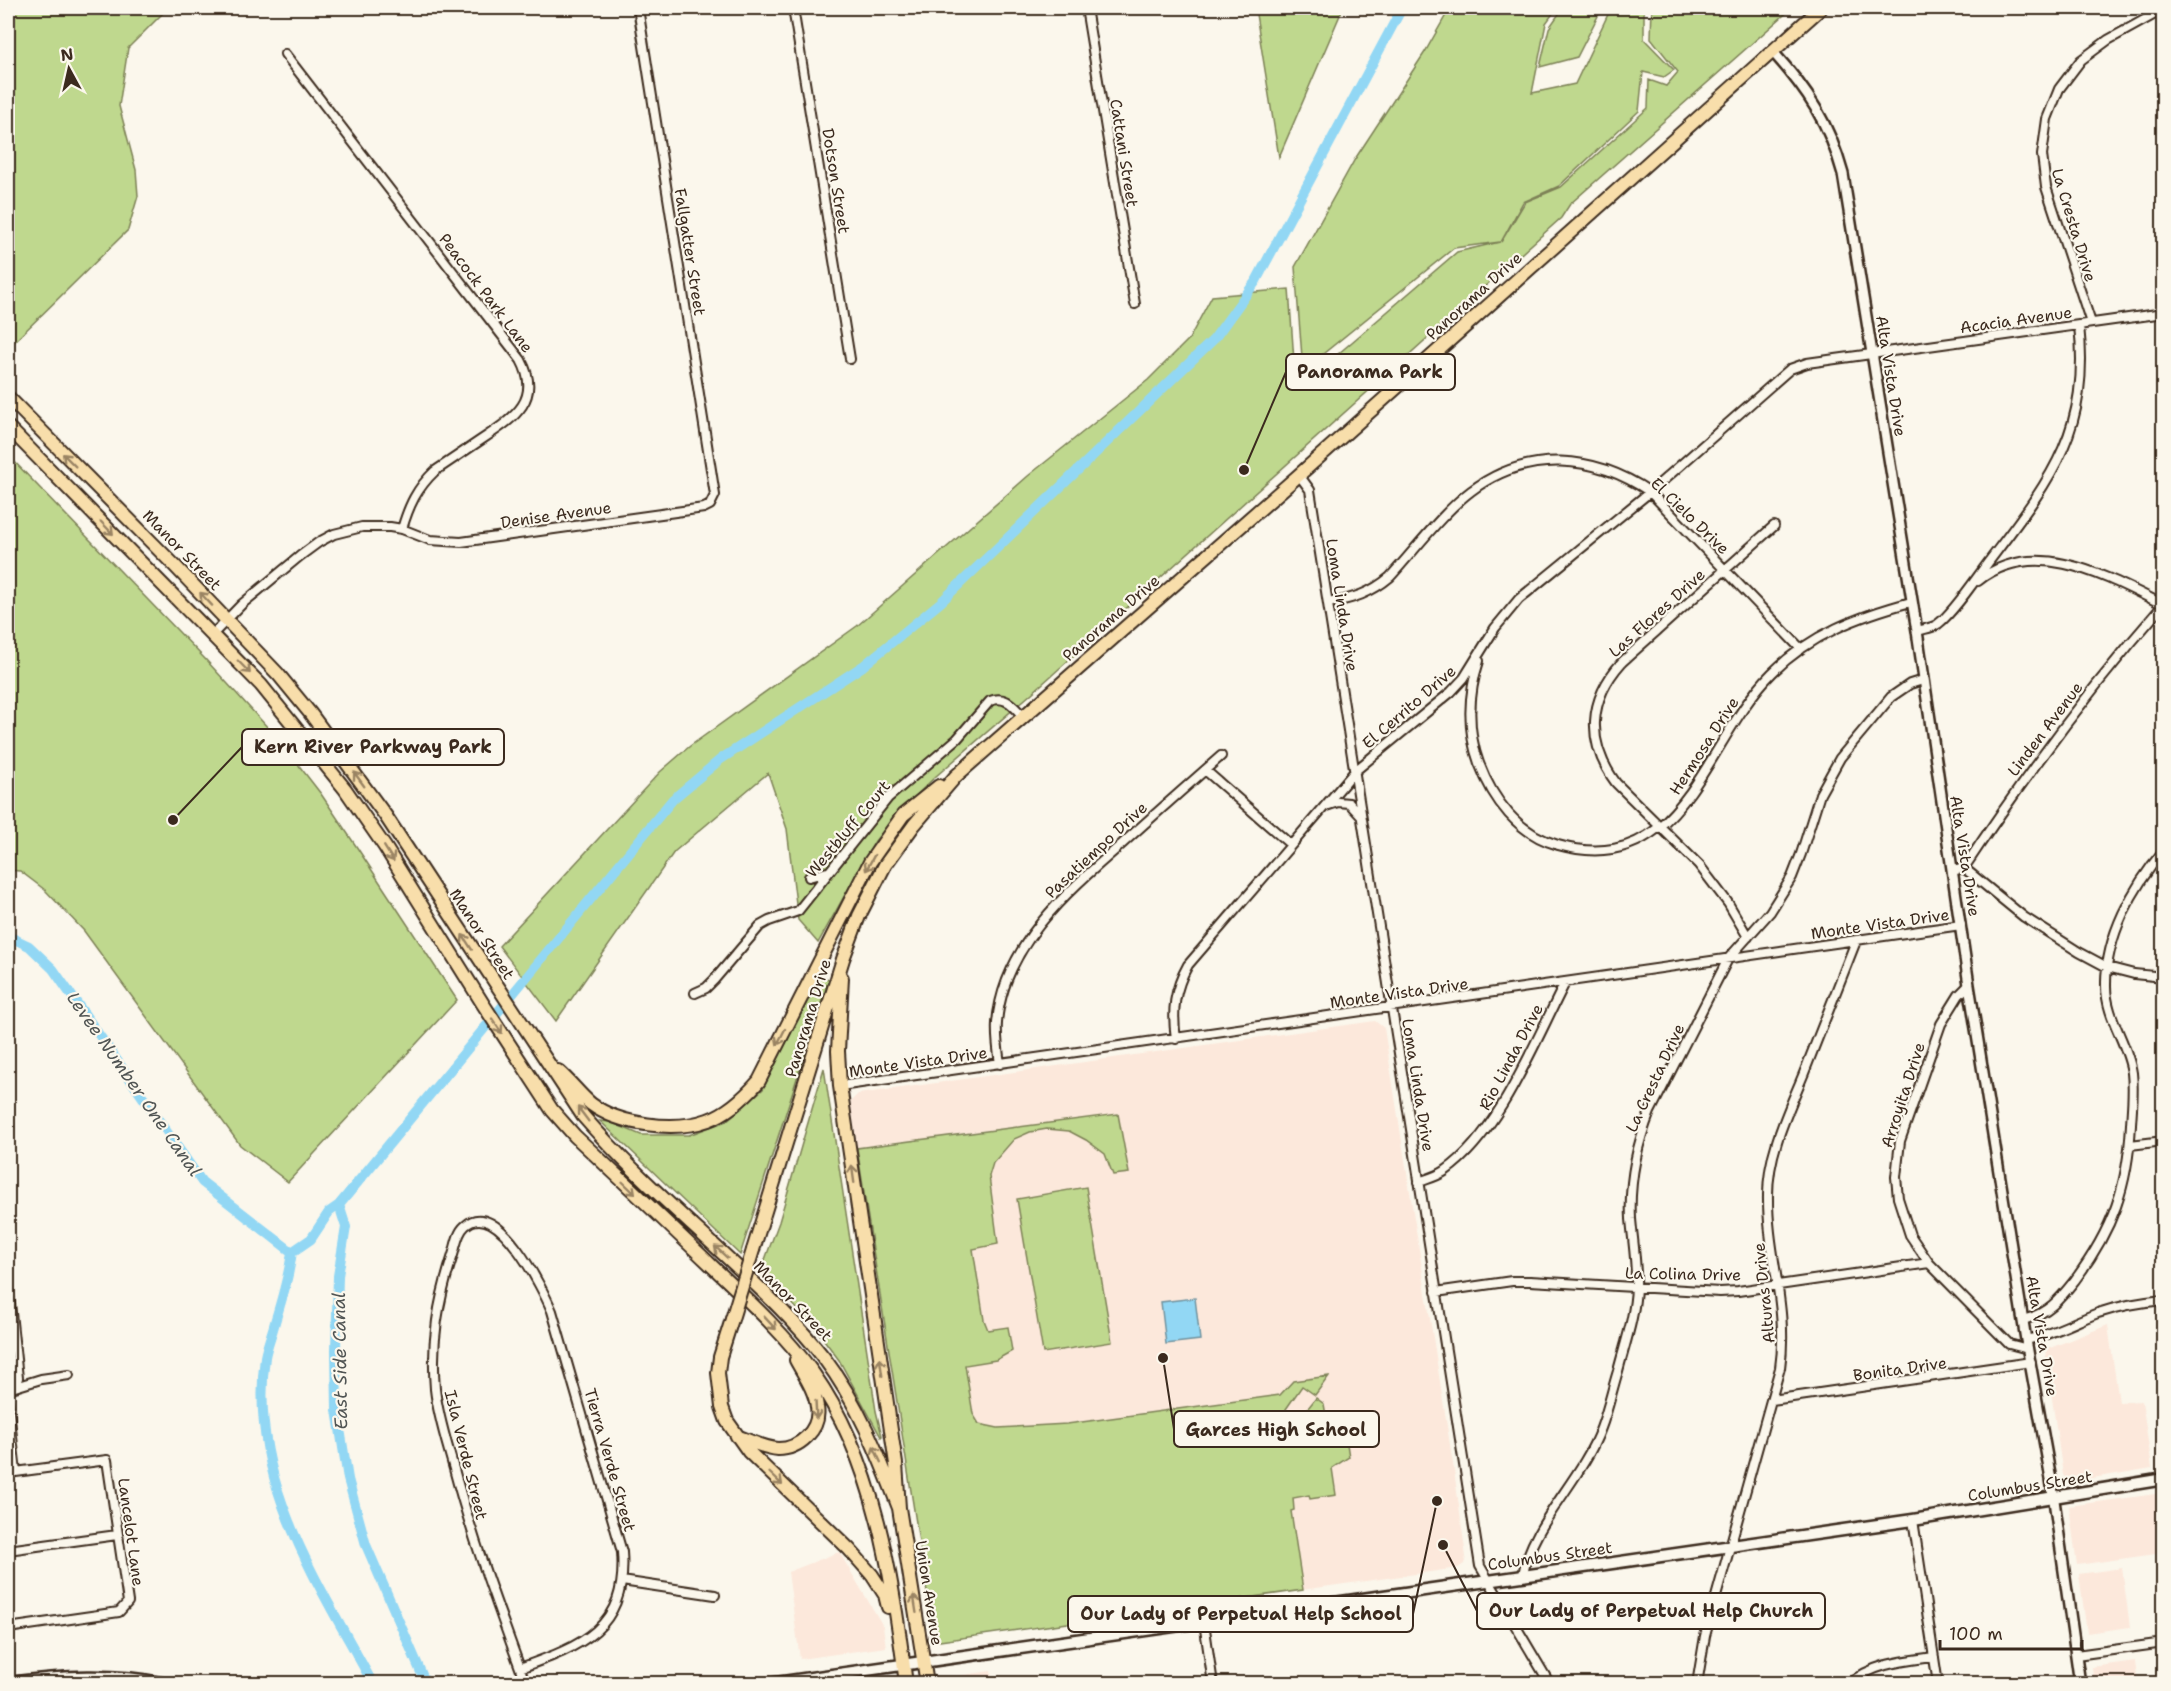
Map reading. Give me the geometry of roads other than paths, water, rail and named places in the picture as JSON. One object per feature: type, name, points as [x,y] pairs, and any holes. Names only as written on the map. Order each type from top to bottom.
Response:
[{"type":"main road","name":"Panorama Drive","points":[[900,1645],[885,1596],[872,1575],[849,1549],[749,1452],[736,1436],[722,1407],[718,1373],[720,1357],[843,959],[859,916],[885,865],[914,825],[947,786],[1020,719],[1299,475],[1821,8]]},
{"type":"main road","name":"Manor Street","points":[[8,398],[278,674],[385,814],[583,1116],[614,1152],[775,1302],[824,1358],[844,1388],[864,1426],[899,1508]]},
{"type":"main road","name":"Manor Street","points":[[8,427],[261,685],[345,789],[385,847],[552,1110],[574,1136],[754,1306],[813,1372],[834,1406],[858,1460],[875,1512],[885,1553],[900,1645]]},
{"type":"main road","points":[[549,1064],[567,1078],[591,1104],[620,1119],[671,1126],[688,1124],[708,1120],[738,1102],[759,1081],[870,862],[895,824],[1020,719]]},
{"type":"main road","points":[[843,959],[838,1051],[840,1086],[896,1464],[899,1508]]},
{"type":"main road","points":[[736,1436],[779,1449],[800,1443],[811,1433],[816,1423],[818,1407],[814,1394],[784,1339]]},
{"type":"main road","name":"Columbus Street","points":[[769,1683],[1913,1520],[2163,1479]]},
{"type":"main road","name":"Union Avenue","points":[[899,1508],[927,1683]]},
{"type":"main road","points":[[900,1645],[906,1683]]},
{"type":"main road","points":[[8,1683],[101,1676],[167,1683]]},
{"type":"street","name":"Fallgatter Street","points":[[638,8],[715,495],[713,500]]},
{"type":"street","name":"Dotson Street","points":[[793,8],[850,359]]},
{"type":"street","name":"Cattani Street","points":[[1086,8],[1135,304]]},
{"type":"street","name":"La Cresta Drive","points":[[2091,323],[2046,187],[2042,155],[2047,119],[2059,89],[2081,60],[2108,40],[2163,9]]},
{"type":"street","name":"Alta Vista Drive","points":[[1773,52],[1808,94],[1820,113],[1837,152],[1843,174],[1917,631],[1969,985],[2053,1498],[2080,1683]]},
{"type":"street","name":"Peacock Park Lane","points":[[285,54],[521,360],[528,378],[526,398],[518,413],[435,471],[425,481],[409,506],[402,529]]},
{"type":"street","name":"Acacia Avenue","points":[[1872,355],[2163,313]]},
{"type":"street","points":[[1917,631],[1938,625],[1962,597],[2041,492],[2063,452],[2076,408],[2080,383],[2082,362],[2079,325]]},
{"type":"street","name":"El Cerrito Drive","points":[[1176,1039],[1173,1006],[1178,986],[1188,965],[1355,771],[1451,692],[1464,678],[1495,628],[1519,599],[1650,492],[1790,369],[1807,363],[1872,355]]},
{"type":"street","name":"El Cielo Drive","points":[[1328,603],[1351,599],[1378,587],[1390,577],[1457,502],[1488,480],[1506,471],[1543,462],[1582,463],[1619,474],[1650,492],[1801,648]]},
{"type":"street","name":"Loma Linda Drive","points":[[1299,475],[1310,490],[1480,1566],[1550,1683]]},
{"type":"street","name":"Denise Avenue","points":[[402,529],[430,540],[461,542],[704,508],[713,500]]},
{"type":"street","name":"Las Flores Drive","points":[[1748,937],[1712,881],[1607,771],[1597,746],[1594,729],[1598,700],[1604,686],[1622,662],[1774,526]]},
{"type":"street","points":[[212,635],[226,620],[319,542],[334,534],[362,527],[402,529]]},
{"type":"street","points":[[1962,597],[1977,582],[1996,570],[2024,562],[2040,562],[2068,565],[2096,572],[2163,605]]},
{"type":"street","name":"Hermosa Drive","points":[[1484,648],[1472,691],[1471,720],[1473,739],[1484,776],[1496,798],[1511,818],[1537,837],[1553,844],[1586,851],[1619,847],[1634,842],[1661,827],[1675,814],[1742,709],[1758,688],[1801,648],[1842,624],[1866,614],[1911,602]]},
{"type":"street","name":"Linden Avenue","points":[[1964,868],[2044,751],[2087,694],[2163,605]]},
{"type":"street","name":"La Cresta Drive","points":[[1523,1575],[1525,1559],[1533,1541],[1583,1467],[1602,1426],[1631,1324],[1636,1287],[1630,1197],[1632,1174],[1650,1112],[1728,959],[1770,912],[1792,877],[1820,794],[1840,758],[1892,697],[1910,684],[1923,680]]},
{"type":"street","name":"Westbluff Court","points":[[695,993],[706,988],[714,980],[760,926],[798,911],[888,798],[957,739],[990,700],[1002,699],[1008,702],[1020,719]]},
{"type":"street","name":"Pasatiempo Drive","points":[[1000,1064],[997,1024],[1002,997],[1013,967],[1039,926],[1071,889],[1221,756]]},
{"type":"street","points":[[1204,770],[1291,845]]},
{"type":"street","points":[[1325,807],[1338,802],[1349,803],[1362,817]]},
{"type":"street","points":[[2023,1320],[2037,1317],[2057,1304],[2092,1258],[2104,1237],[2122,1193],[2130,1145],[2132,1072],[2108,1004],[2107,967],[2118,926],[2132,895],[2163,850]]},
{"type":"street","points":[[1953,871],[1964,868],[2024,917],[2070,947],[2107,967],[2134,974],[2163,977]]},
{"type":"street","points":[[809,877],[827,872]]},
{"type":"street","name":"Monte Vista Drive","points":[[840,1086],[1961,925]]},
{"type":"street","name":"Alturas Drive","points":[[1697,1683],[1705,1636],[1772,1401],[1783,1350],[1783,1314],[1768,1204],[1769,1174],[1773,1153],[1856,941]]},
{"type":"street","name":"Rio Linda Drive","points":[[1419,1182],[1443,1173],[1484,1133],[1507,1097],[1565,983]]},
{"type":"street","name":"Arroyita Drive","points":[[1969,985],[1959,995],[1941,1024],[1900,1141],[1897,1159],[1898,1198],[1910,1234],[1929,1263],[2009,1344],[2027,1344]]},
{"type":"street","points":[[2130,1145],[2163,1141]]},
{"type":"street","name":"Isla Verde Street","points":[[494,1226],[478,1220],[470,1222],[460,1232],[438,1304],[434,1343],[435,1389],[439,1414],[471,1530],[525,1683]]},
{"type":"street","name":"Tierra Verde Street","points":[[494,1226],[519,1251],[533,1272],[552,1311],[619,1541],[623,1566],[622,1581],[611,1611],[595,1632],[570,1650],[520,1668]]},
{"type":"street","name":"La Colina Drive","points":[[1436,1292],[1521,1281],[1720,1292],[1929,1263]]},
{"type":"street","points":[[8,1285],[18,1378],[15,1385],[8,1389]]},
{"type":"street","points":[[2027,1344],[2098,1313],[2120,1306],[2163,1300]]},
{"type":"street","name":"Bonita Drive","points":[[1772,1401],[2031,1362]]},
{"type":"street","points":[[8,1389],[41,1379],[69,1375]]},
{"type":"street","points":[[8,1402],[12,1473]]},
{"type":"street","name":"Lancelot Lane","points":[[8,1628],[119,1612],[128,1602],[107,1460],[12,1473]]},
{"type":"street","points":[[1913,1520],[1938,1683]]},
{"type":"street","points":[[8,1550],[117,1535]]},
{"type":"street","points":[[622,1581],[715,1595]]},
{"type":"street","points":[[1204,1622],[1213,1683]]},
{"type":"street","points":[[2076,1655],[2163,1643]]},
{"type":"street","points":[[1849,1683],[1866,1671],[1879,1666],[1934,1657]]},
{"type":"water","points":[[1195,1298],[1200,1340],[1166,1344],[1161,1302]]},
{"type":"waterway","points":[[292,1252],[311,1239],[329,1212],[339,1205],[673,799],[721,759],[863,666],[941,602],[1214,339],[1256,281],[1402,8]]},
{"type":"waterway","name":"Levee Number One Canal","points":[[8,936],[29,946],[53,969],[202,1182],[292,1252]]},
{"type":"waterway","name":"East Side Canal","points":[[339,1205],[346,1227],[338,1276],[337,1410],[348,1479],[366,1545],[426,1684]]},
{"type":"waterway","points":[[292,1252],[285,1287],[265,1357],[262,1402],[267,1446],[277,1488],[292,1528],[310,1568],[373,1684]]},
{"type":"place","name":"Panorama Park","points":[[1244,470]]},
{"type":"place","name":"Kern River Parkway Park","points":[[173,820]]},
{"type":"place","name":"Garces High School","points":[[1163,1358]]},
{"type":"place","name":"Our Lady of Perpetual Help School","points":[[1437,1501]]},
{"type":"place","name":"Our Lady of Perpetual Help Church","points":[[1443,1545]]}]
